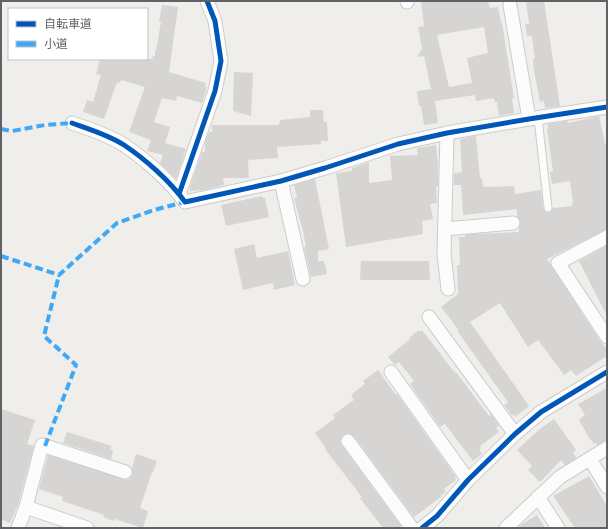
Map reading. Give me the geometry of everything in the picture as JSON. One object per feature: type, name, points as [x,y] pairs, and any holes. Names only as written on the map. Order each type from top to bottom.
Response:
[{"type":"street","points":[[179,194],[215,91],[221,61],[215,21],[208,1]]},
{"type":"street","points":[[510,5],[533,118]]},
{"type":"street","points":[[72,123],[105,135],[123,144],[146,162],[186,202],[281,181],[398,144],[447,133],[533,118],[607,108]]},
{"type":"street","points":[[447,133],[444,254],[448,289]]},
{"type":"street","points":[[281,181],[303,280]]},
{"type":"street","points":[[445,229],[513,223]]},
{"type":"street","points":[[607,237],[558,263],[607,337]]},
{"type":"street","points":[[429,317],[515,434]]},
{"type":"street","points":[[391,372],[468,480]]},
{"type":"street","points":[[422,528],[437,516],[468,480],[515,434],[541,412],[607,372]]},
{"type":"street","points":[[348,441],[412,528]]},
{"type":"street","points":[[18,528],[26,507],[42,445],[125,472]]},
{"type":"street","points":[[506,528],[560,477],[607,448]]},
{"type":"street","points":[[590,459],[607,487]]},
{"type":"street","points":[[538,497],[558,528]]},
{"type":"street","points":[[26,507],[87,528]]},
{"type":"lane","points":[[533,118],[548,208]]},
{"type":"building","points":[[421,1],[488,1],[490,8],[498,7],[514,98],[512,99],[514,113],[499,116],[497,102],[495,102],[494,98],[476,101],[475,95],[435,101],[438,123],[424,125],[417,91],[431,89],[424,56],[417,57],[422,48],[418,27],[424,26]],"holes":[[[484,27],[488,53],[467,58],[472,83],[449,87],[437,35]]]},
{"type":"building","points":[[526,1],[544,1],[560,106],[545,108],[544,101],[540,102],[534,71],[533,59],[535,59],[532,36],[527,36],[525,24],[529,24]]},
{"type":"building","points":[[162,5],[178,7],[169,72],[206,83],[205,87],[207,87],[202,103],[177,96],[176,101],[162,98],[154,122],[170,127],[165,143],[186,149],[176,179],[160,163],[163,155],[147,151],[151,140],[129,132],[145,87],[121,80],[120,83],[117,82],[104,119],[83,112],[87,100],[93,102],[101,75],[96,74],[100,60],[152,59],[153,56],[155,56],[156,51],[161,22],[159,22]]},
{"type":"building","points":[[234,72],[253,73],[251,116],[233,111]]},
{"type":"building","points":[[310,110],[323,110],[324,122],[327,122],[328,141],[321,141],[321,144],[277,147],[278,158],[248,160],[249,178],[223,178],[224,185],[204,190],[190,191],[202,152],[205,152],[205,143],[209,132],[212,132],[212,125],[279,125],[280,120],[310,117]]},
{"type":"building","points":[[599,116],[607,152],[607,229],[547,259],[600,341],[607,349],[607,356],[576,376],[571,370],[564,375],[538,340],[528,347],[500,303],[470,322],[529,406],[515,417],[514,414],[512,416],[504,405],[508,402],[463,339],[457,330],[458,329],[441,307],[458,294],[457,265],[460,265],[459,237],[474,234],[519,232],[521,223],[517,217],[517,209],[463,215],[461,185],[454,185],[454,173],[462,172],[460,139],[476,136],[480,178],[482,178],[483,187],[514,186],[515,194],[541,190],[543,209],[549,213],[553,208],[572,206],[573,202],[570,181],[552,184],[550,172],[553,171],[547,129],[548,124],[567,121],[568,123]]},
{"type":"building","points":[[436,145],[438,163],[438,186],[436,186],[437,203],[430,204],[433,219],[422,221],[423,234],[346,247],[336,173],[352,171],[352,168],[369,162],[369,183],[392,180],[390,156],[418,155],[417,148]]},
{"type":"building","points":[[315,179],[329,249],[318,251],[318,261],[324,261],[327,274],[311,277],[304,247],[306,247],[303,231],[294,198],[297,198],[294,185]]},
{"type":"building","points":[[262,196],[265,198],[269,217],[226,226],[221,205]]},
{"type":"building","points":[[254,244],[257,258],[288,251],[295,285],[274,290],[273,283],[243,290],[234,249]]},
{"type":"building","points":[[607,246],[607,316],[579,261]]},
{"type":"building","points":[[361,261],[429,261],[430,280],[360,280]]},
{"type":"building","points":[[419,330],[420,332],[422,330],[489,416],[491,414],[499,426],[496,428],[499,432],[480,446],[481,448],[479,449],[482,454],[473,461],[445,424],[440,427],[410,384],[414,381],[399,362],[395,365],[388,357]]},
{"type":"building","points":[[378,370],[396,395],[397,394],[456,477],[456,480],[444,489],[446,492],[441,495],[442,496],[414,517],[354,436],[348,433],[343,435],[340,441],[342,446],[401,526],[398,528],[383,528],[360,498],[362,497],[325,449],[326,448],[315,433],[335,418],[333,415],[354,400],[351,395],[365,384],[363,381]]},
{"type":"building","points":[[607,388],[607,440],[597,445],[590,439],[579,420],[585,415],[578,404]]},
{"type":"building","points":[[1,409],[35,420],[27,444],[34,446],[18,505],[10,523],[1,519]]},
{"type":"building","points":[[554,419],[576,450],[573,452],[576,458],[565,465],[561,460],[540,482],[528,470],[532,466],[517,450],[540,429]]},
{"type":"building","points":[[67,432],[112,446],[110,449],[113,450],[111,459],[63,443]]},
{"type":"building","points":[[136,454],[157,461],[140,508],[148,511],[143,528],[115,519],[114,521],[103,517],[104,515],[62,501],[63,497],[39,489],[48,455],[128,480],[133,474],[132,468]]},
{"type":"building","points":[[589,476],[607,506],[607,528],[575,528],[553,496]]},
{"type":"building","points":[[537,515],[545,528],[518,528],[522,524]]},
{"type":"marked path","points":[[1,129],[12,131],[45,125],[72,123]]},
{"type":"marked path","points":[[1,256],[59,275],[117,223],[154,210],[185,202]]},
{"type":"marked path","points":[[45,446],[76,365],[44,336],[59,275]]},
{"type":"cycle path","points":[[179,194],[215,91],[221,61],[215,21],[207,1]]},
{"type":"cycle path","points":[[72,123],[99,132],[124,145],[165,178],[185,202],[281,181],[398,144],[447,133],[607,107]]},
{"type":"cycle path","points":[[422,528],[437,516],[468,480],[515,434],[541,412],[607,372]]}]
